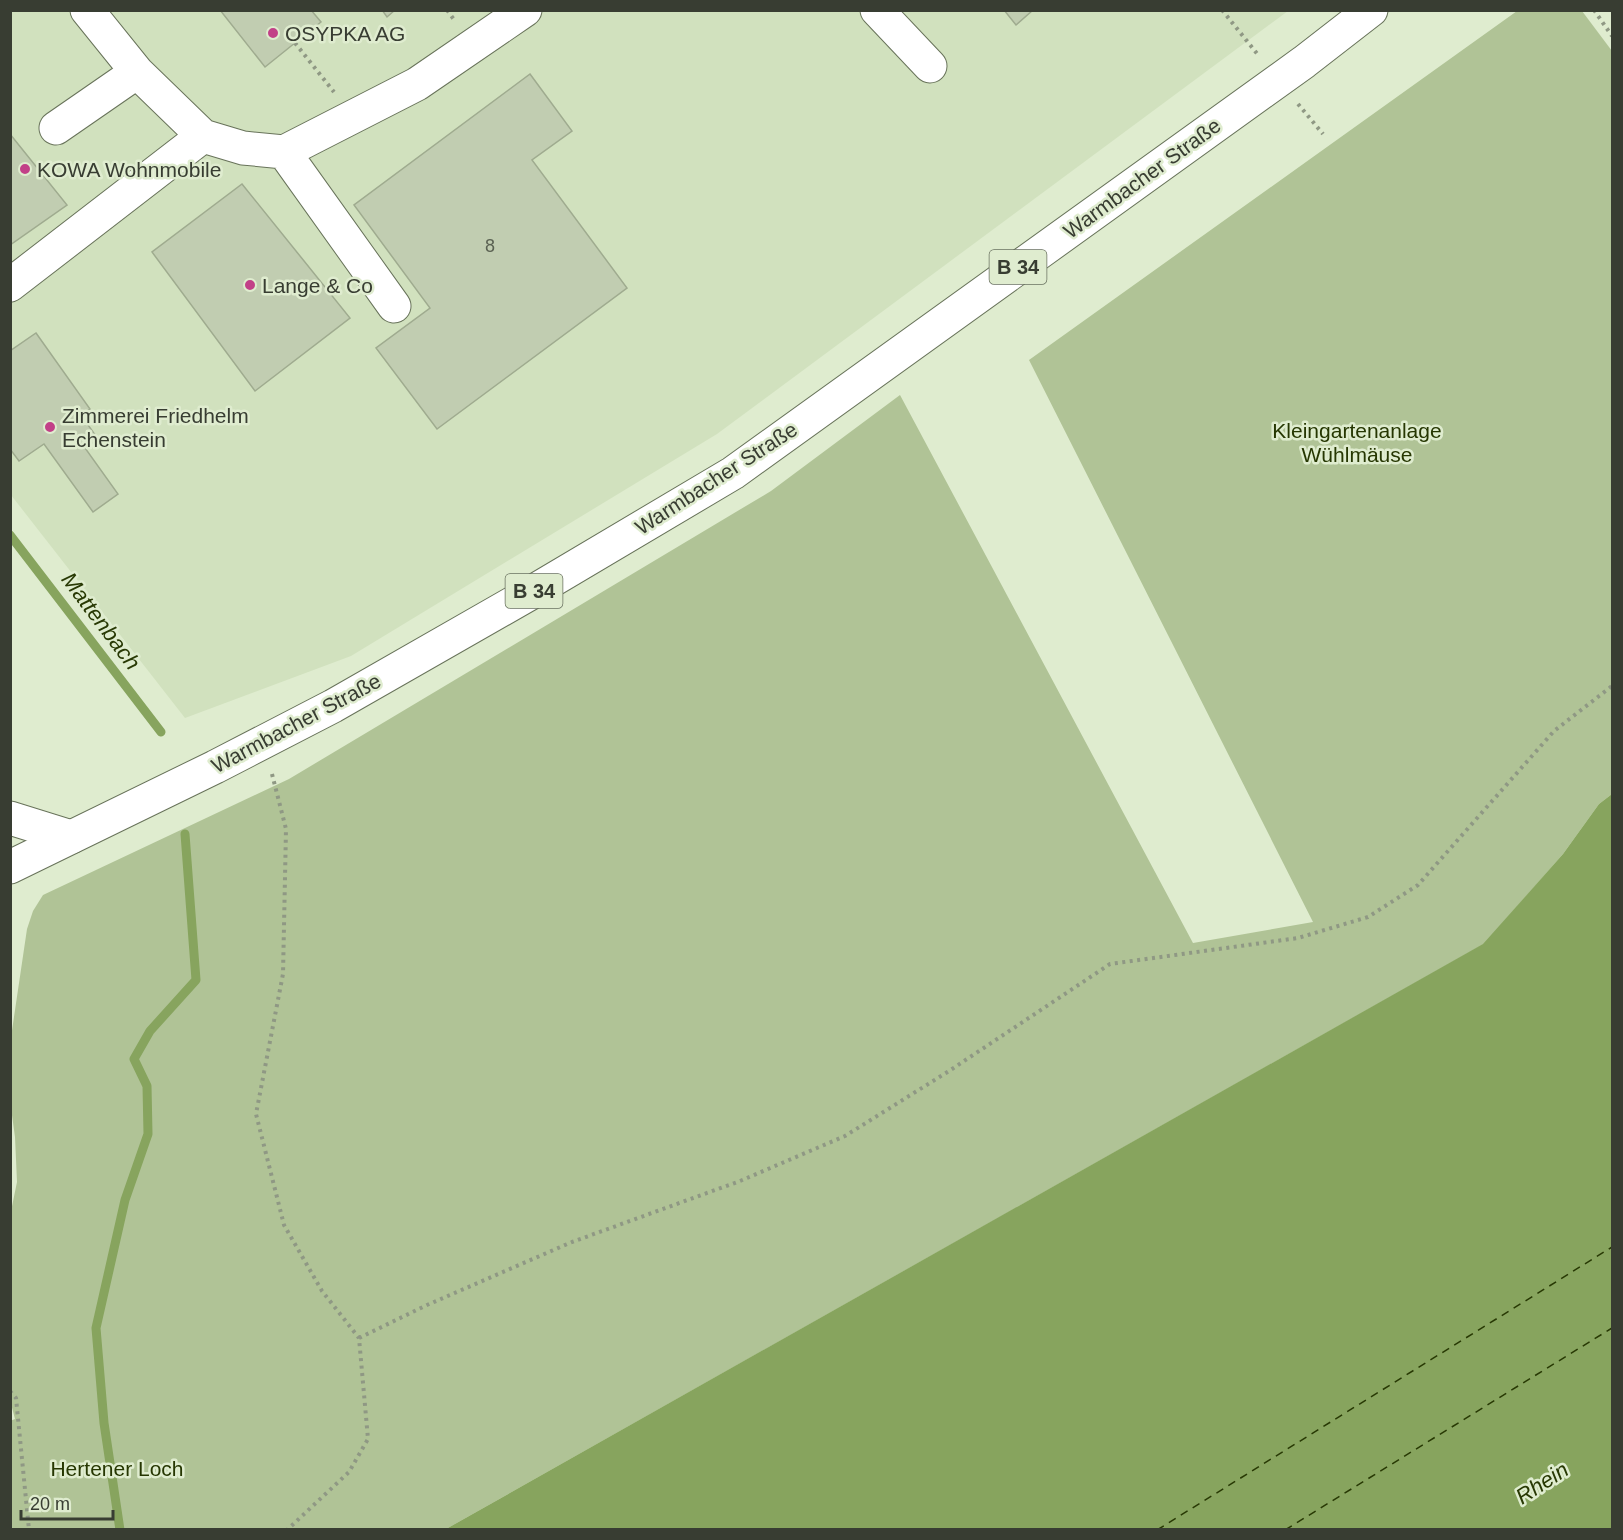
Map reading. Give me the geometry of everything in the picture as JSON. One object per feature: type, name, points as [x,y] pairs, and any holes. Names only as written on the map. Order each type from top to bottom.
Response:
[{"type":"main road","points":[[87,10],[137,72],[203,136],[243,148],[284,152],[355,118],[417,84],[525,10]]},
{"type":"main road","points":[[878,10],[930,66]]},
{"type":"main road","name":"Warmbacher Straße","points":[[10,867],[215,767],[333,706],[733,473],[1304,62],[1371,10]]},
{"type":"main road","points":[[56,128],[137,72]]},
{"type":"main road","points":[[10,285],[203,136]]},
{"type":"main road","points":[[284,152],[394,306]]},
{"type":"main road","points":[[10,818],[70,837]]},
{"type":"path","points":[[1594,10],[1612,36]]},
{"type":"path","points":[[295,43],[355,118]]},
{"type":"path","points":[[358,1338],[427,1305],[572,1242],[740,1181],[845,1136],[1110,964],[1298,938],[1368,917],[1418,885],[1554,731],[1612,686]]},
{"type":"path","points":[[264,741],[286,829],[282,974],[256,1114],[284,1225],[322,1291],[358,1338],[368,1439],[349,1472],[287,1530]]},
{"type":"path","points":[[10,1391],[16,1398],[29,1530]]},
{"type":"shaded area","points":[[11,11],[1288,11],[717,434],[351,656],[185,718],[11,495]]},
{"type":"green space","points":[[1517,11],[1582,11],[1612,51],[1612,794],[1599,804],[1563,854],[1484,944],[446,1529],[11,1530],[10,1421],[15,1419],[10,1400],[10,1216],[17,1182],[11,1108],[10,1044],[27,929],[33,911],[43,895],[289,779],[771,491],[900,395],[1193,943],[1313,922],[1029,360]]},
{"type":"water","name":"Rhein","points":[[1612,794],[1612,1529],[446,1529],[1483,944],[1563,854],[1599,804]]},
{"type":"building","name":"OSYPKA AG","points":[[220,10],[311,10],[321,22],[265,67]]},
{"type":"building","name":"OSYPKA AG","points":[[382,10],[395,10],[387,17]]},
{"type":"building","points":[[1004,10],[1033,10],[1016,25]]},
{"type":"building","points":[[530,74],[572,131],[532,160],[627,288],[437,429],[376,348],[430,308],[354,205]]},
{"type":"building","name":"KOWA Wohnmobile","points":[[10,134],[67,205],[10,245]]},
{"type":"building","name":"Lange & Co","points":[[242,184],[350,318],[255,391],[152,252]]},
{"type":"building","name":"Zimmerei Friedhelm Echenstein","points":[[36,333],[90,409],[81,415],[98,439],[85,448],[118,494],[93,512],[44,444],[19,461],[10,449],[10,351]]},
{"type":"waterway","name":"Mattenbach","points":[[10,535],[161,732]]},
{"type":"waterway","points":[[120,1530],[104,1423],[96,1328],[125,1200],[148,1134],[147,1086],[134,1059],[150,1031],[196,980],[185,834]]},
{"type":"ferry route","points":[[1157,1530],[1612,1247]]},
{"type":"ferry route","points":[[1285,1530],[1612,1328]]},
{"type":"place","name":"OSYPKA AG","points":[[273,33]]},
{"type":"place","name":"KOWA Wohnmobile","points":[[25,169]]},
{"type":"place","name":"Lange & Co","points":[[250,285]]},
{"type":"place","name":"Zimmerei Friedhelm Echenstein","points":[[50,427]]},
{"type":"park label","name":"Kleingartenanlage Wühlmäuse","points":[[1357,442]]},
{"type":"park label","name":"Hertener Loch","points":[[117,1468]]}]
